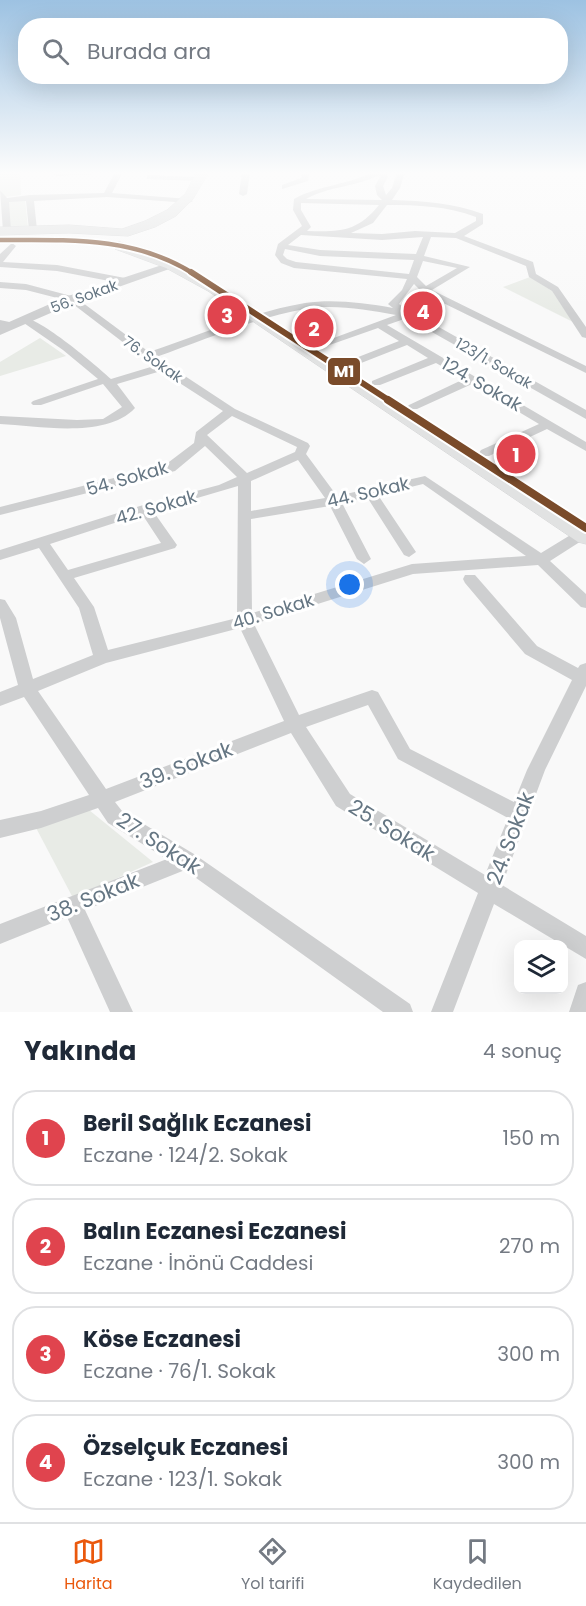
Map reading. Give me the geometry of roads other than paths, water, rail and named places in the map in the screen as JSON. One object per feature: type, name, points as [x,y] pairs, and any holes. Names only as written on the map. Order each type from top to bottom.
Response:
[{"type":"main road","points":[[5,237],[74,239],[127,236],[161,219]]},
{"type":"main road","points":[[5,237],[33,230],[69,229],[127,236],[170,251],[585,531]]},
{"type":"main road","points":[[127,236],[171,265],[317,346],[485,453],[585,531]]},
{"type":"street","points":[[5,219],[5,237],[0,262],[57,268],[125,281]]},
{"type":"street","points":[[32,219],[33,230]]},
{"type":"street","points":[[303,219],[308,227],[281,246],[279,255],[284,261],[294,265],[412,277],[425,290],[586,370]]},
{"type":"street","points":[[457,236],[482,219]]},
{"type":"street","points":[[342,234],[370,220],[395,236]]},
{"type":"street","points":[[302,233],[457,236],[497,250],[530,264],[532,275],[555,289],[586,335]]},
{"type":"street","points":[[408,314],[393,304],[402,298],[428,235]]},
{"type":"street","points":[[281,246],[320,253],[417,258],[465,267],[425,290],[408,314],[317,346]]},
{"type":"street","name":"56. Sokak","points":[[3,326],[72,299],[171,265]]},
{"type":"street","name":"76. Sokak","points":[[0,285],[26,287],[72,299],[162,367],[231,411],[302,450]]},
{"type":"street","name":"123/1. Sokak","points":[[148,356],[264,316],[306,306],[357,305],[408,314],[586,416]]},
{"type":"street","points":[[0,420],[77,424],[106,422],[129,408],[124,396],[66,346],[25,319]]},
{"type":"street","name":"124. Sokak","points":[[378,324],[586,447]]},
{"type":"street","points":[[347,365],[408,341]]},
{"type":"street","points":[[376,383],[438,358]]},
{"type":"street","points":[[36,403],[162,367]]},
{"type":"street","points":[[413,407],[474,379]]},
{"type":"street","name":"54. Sokak","points":[[0,511],[170,468],[200,444],[200,435],[231,411]]},
{"type":"street","points":[[485,453],[549,424]]},
{"type":"street","points":[[200,435],[245,478],[243,606],[245,621]]},
{"type":"street","points":[[302,450],[334,501],[364,559]]},
{"type":"street","name":"42. Sokak","points":[[0,555],[145,509],[224,489],[302,450]]},
{"type":"street","name":"44. Sokak","points":[[244,516],[334,501],[425,480],[541,560],[586,603]]},
{"type":"street","points":[[370,492],[409,552]]},
{"type":"street","points":[[65,576],[170,545],[145,509]]},
{"type":"street","name":"40. Sokak","points":[[0,699],[102,658],[245,621],[412,569],[541,560],[585,531]]},
{"type":"street","points":[[42,542],[86,607],[102,658]]},
{"type":"street","points":[[470,579],[531,650],[584,674]]},
{"type":"street","name":"27. Sokak","points":[[0,604],[8,618],[27,688],[115,817],[187,860],[402,1012]]},
{"type":"street","name":"25. Sokak","points":[[245,621],[294,723],[343,800],[586,948]]},
{"type":"street","name":"24. Sokak","points":[[442,1012],[536,770],[584,674]]},
{"type":"street","name":"39. Sokak","points":[[0,829],[20,826],[101,799],[294,723],[372,698],[404,754],[519,814]]},
{"type":"street","name":"38. Sokak","points":[[0,934],[187,860]]},
{"type":"street","points":[[72,905],[122,1012]]},
{"type":"street","points":[[580,1012],[586,993]]},
{"type":"place","name":"Özselçuk Eczanesi","points":[[423,311]]},
{"type":"place","name":"Köse Eczanesi","points":[[227,315]]},
{"type":"place","name":"Balın Eczanesi Eczanesi","points":[[314,328]]},
{"type":"place","name":"Beril Sağlık Eczanesi","points":[[516,454]]}]
